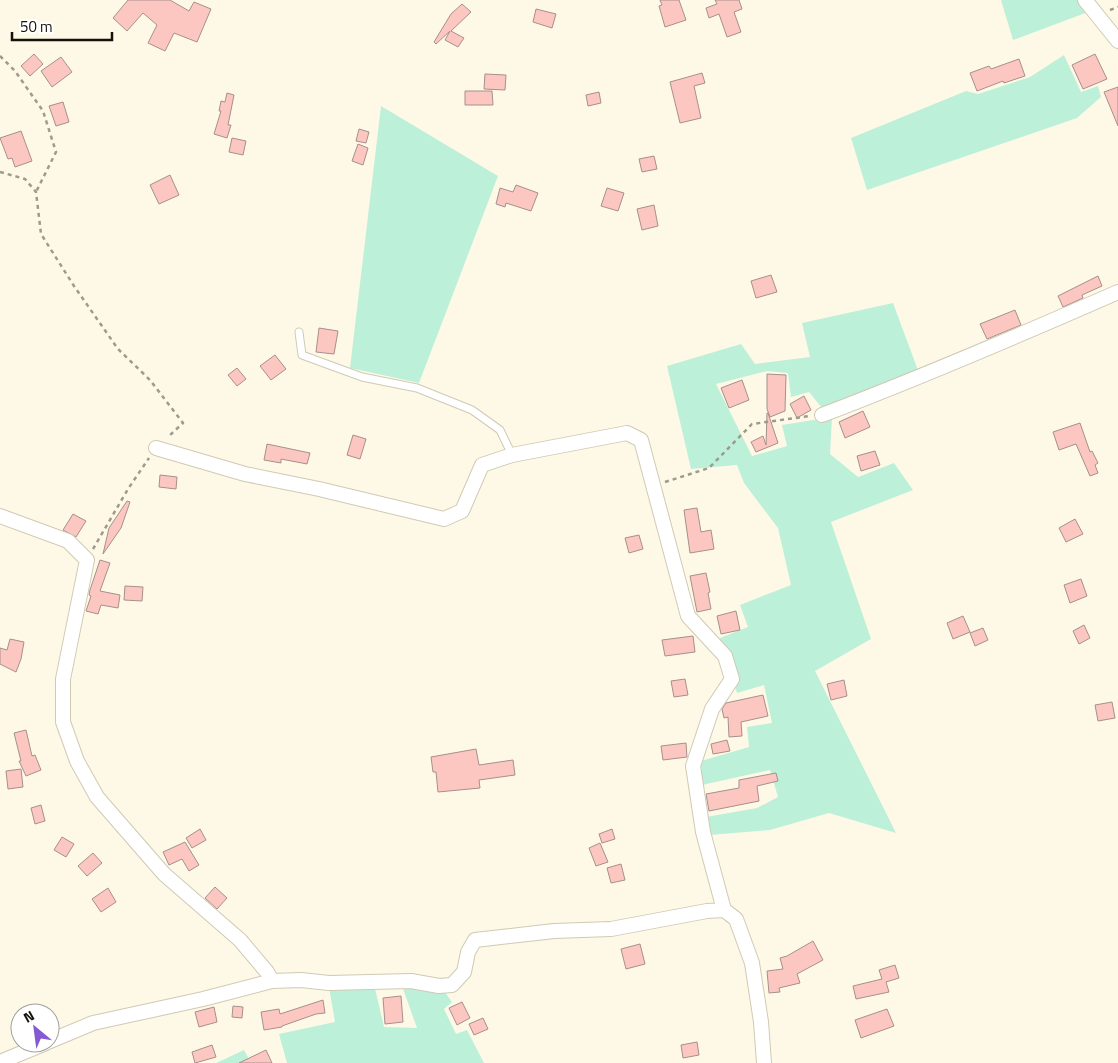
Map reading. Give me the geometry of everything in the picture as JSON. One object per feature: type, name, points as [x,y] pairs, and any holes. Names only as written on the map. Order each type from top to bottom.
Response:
[{"type":"street","points":[[1085,0],[1118,42]]},
{"type":"street","points":[[822,415],[896,387],[1118,292]]},
{"type":"street","points":[[156,448],[245,474],[319,489],[444,519],[462,511],[482,465],[512,455],[627,433],[641,440],[688,616],[725,656],[732,679],[712,709],[694,766],[703,832],[724,910],[736,920],[752,963],[761,1022],[764,1063]]},
{"type":"street","points":[[0,516],[68,541],[87,560],[64,679],[63,722],[77,761],[97,797],[164,874],[240,940],[267,972],[272,981]]},
{"type":"street","points":[[60,1037],[93,1023],[203,999],[272,981],[301,980],[329,983],[411,981],[439,986],[452,986],[464,972],[468,952],[476,940],[554,931],[611,929],[708,911],[724,910]]},
{"type":"street","points":[[0,1062],[22,1053]]},
{"type":"lane","points":[[299,332],[302,355],[362,377],[417,388],[472,410],[500,430],[512,455]]},
{"type":"path","points":[[0,56],[15,71],[43,111],[56,152],[36,192]]},
{"type":"path","points":[[0,172],[25,179],[36,192],[42,234],[74,286],[118,349],[150,380],[183,423],[156,448],[128,489],[87,560]]},
{"type":"path","points":[[654,485],[709,468],[752,424],[822,415]]},
{"type":"green space","points":[[1001,0],[1078,0],[1088,12],[1013,40]]},
{"type":"green space","points":[[1064,55],[1081,92],[1098,86],[1101,97],[1077,118],[867,190],[851,138],[966,91],[978,94],[1030,77]]},
{"type":"green space","points":[[381,106],[498,176],[419,383],[350,368]]},
{"type":"green space","points":[[893,303],[919,373],[822,408],[809,392],[791,397],[788,373],[767,371],[716,384],[752,456],[787,446],[782,425],[832,417],[830,454],[858,477],[894,463],[913,490],[831,522],[871,639],[815,671],[896,833],[829,813],[770,830],[710,835],[706,817],[757,808],[778,797],[770,770],[702,785],[701,761],[749,747],[747,727],[772,723],[764,685],[737,693],[720,638],[748,627],[740,605],[791,585],[778,528],[744,483],[737,465],[691,469],[667,366],[741,344],[755,364],[810,357],[802,323]]},
{"type":"green space","points":[[374,984],[384,1027],[417,1028],[402,986],[444,991],[452,1002],[444,1009],[456,1034],[467,1030],[484,1063],[287,1063],[279,1034],[335,1022],[329,987]]},
{"type":"green space","points":[[244,1050],[251,1063],[216,1063]]},
{"type":"building","points":[[128,0],[170,0],[189,11],[194,2],[211,9],[197,42],[174,33],[165,51],[148,43],[157,25],[143,13],[127,31],[113,18]]},
{"type":"building","points":[[660,0],[679,0],[686,20],[665,27],[659,6],[662,5]]},
{"type":"building","points":[[715,0],[739,0],[742,9],[734,12],[741,32],[727,37],[719,14],[709,18],[706,8],[717,4]]},
{"type":"building","points":[[462,4],[471,12],[451,31],[464,38],[458,47],[445,40],[450,31],[436,44],[434,42],[451,14]]},
{"type":"building","points":[[536,9],[556,14],[552,28],[533,22]]},
{"type":"building","points":[[34,54],[43,64],[30,76],[21,66]]},
{"type":"building","points":[[1095,54],[1107,79],[1083,89],[1072,65]]},
{"type":"building","points":[[61,57],[72,72],[52,87],[41,71]]},
{"type":"building","points":[[1019,59],[1025,76],[1004,83],[1003,81],[977,91],[970,73],[989,66],[991,69]]},
{"type":"building","points":[[702,73],[705,83],[694,86],[701,118],[680,123],[670,82]]},
{"type":"building","points":[[485,74],[506,75],[505,90],[484,89]]},
{"type":"building","points":[[1118,87],[1118,126],[1104,92]]},
{"type":"building","points":[[465,91],[492,91],[493,105],[465,105]]},
{"type":"building","points":[[599,92],[601,103],[588,106],[586,95]]},
{"type":"building","points":[[227,93],[234,95],[228,125],[231,125],[227,138],[214,134],[221,111],[219,111],[221,101],[225,102]]},
{"type":"building","points":[[63,102],[69,122],[56,126],[49,106]]},
{"type":"building","points":[[359,129],[369,132],[366,143],[356,141]]},
{"type":"building","points":[[21,131],[32,161],[15,167],[12,158],[8,159],[0,138]]},
{"type":"building","points":[[232,138],[246,141],[243,155],[229,152]]},
{"type":"building","points":[[358,144],[368,148],[363,165],[352,161]]},
{"type":"building","points":[[654,156],[657,169],[642,172],[639,159]]},
{"type":"building","points":[[170,175],[179,195],[159,204],[150,185]]},
{"type":"building","points":[[516,185],[538,193],[531,211],[506,203],[505,207],[496,204],[500,188],[513,192]]},
{"type":"building","points":[[607,188],[624,193],[618,211],[601,206]]},
{"type":"building","points":[[654,205],[658,226],[642,230],[637,209]]},
{"type":"building","points":[[771,275],[777,292],[756,298],[751,281]]},
{"type":"building","points":[[1098,276],[1102,286],[1082,295],[1083,298],[1063,307],[1058,296]]},
{"type":"building","points":[[1015,310],[1021,325],[987,339],[980,324]]},
{"type":"building","points":[[319,328],[338,331],[334,354],[316,352]]},
{"type":"building","points":[[275,355],[286,369],[271,380],[260,366]]},
{"type":"building","points":[[237,368],[246,379],[237,386],[228,375]]},
{"type":"building","points":[[767,374],[786,375],[785,411],[770,417],[767,409]]},
{"type":"building","points":[[742,380],[749,400],[729,408],[721,388]]},
{"type":"building","points":[[804,396],[811,410],[797,418],[790,404]]},
{"type":"building","points":[[863,411],[870,427],[845,438],[839,422]]},
{"type":"building","points":[[767,413],[778,443],[756,452],[751,442],[763,436],[766,445]]},
{"type":"building","points":[[1080,423],[1090,452],[1092,451],[1098,463],[1095,465],[1098,473],[1090,476],[1076,444],[1059,450],[1053,432]]},
{"type":"building","points":[[353,435],[366,439],[360,459],[347,455]]},
{"type":"building","points":[[267,444],[310,453],[307,464],[281,459],[281,463],[264,460]]},
{"type":"building","points":[[875,451],[880,465],[861,471],[857,456]]},
{"type":"building","points":[[160,475],[177,477],[176,489],[159,487]]},
{"type":"building","points":[[127,501],[130,502],[121,528],[103,554],[109,528]]},
{"type":"building","points":[[697,508],[701,532],[711,530],[714,549],[690,553],[684,510]]},
{"type":"building","points":[[73,514],[86,521],[76,537],[63,530]]},
{"type":"building","points":[[1075,519],[1083,534],[1066,542],[1059,528]]},
{"type":"building","points":[[639,535],[643,549],[629,553],[625,538]]},
{"type":"building","points":[[100,560],[110,563],[100,591],[120,595],[118,608],[101,605],[98,614],[86,611],[91,596],[89,595],[90,590]]},
{"type":"building","points":[[706,573],[711,609],[697,612],[690,576]]},
{"type":"building","points":[[1081,579],[1087,596],[1070,603],[1064,585]]},
{"type":"building","points":[[125,586],[143,587],[142,601],[124,600]]},
{"type":"building","points":[[736,611],[740,630],[721,634],[717,616]]},
{"type":"building","points":[[963,616],[970,632],[953,639],[947,623]]},
{"type":"building","points":[[1084,625],[1090,638],[1079,644],[1073,631]]},
{"type":"building","points":[[983,628],[988,640],[975,646],[970,633]]},
{"type":"building","points":[[693,636],[695,652],[665,656],[662,640]]},
{"type":"building","points":[[10,639],[24,642],[16,672],[0,664],[0,648],[7,650]]},
{"type":"building","points":[[685,679],[688,695],[674,697],[671,681]]},
{"type":"building","points":[[844,680],[847,696],[831,700],[827,684]]},
{"type":"building","points":[[763,695],[768,716],[741,722],[742,736],[729,737],[728,717],[724,718],[722,709],[726,703]]},
{"type":"building","points":[[1112,702],[1115,718],[1098,721],[1095,705]]},
{"type":"building","points":[[26,730],[32,756],[35,755],[41,770],[26,776],[19,761],[21,761],[14,733]]},
{"type":"building","points":[[727,740],[730,751],[713,754],[711,744]]},
{"type":"building","points":[[686,743],[687,757],[663,760],[661,746]]},
{"type":"building","points":[[476,749],[479,765],[513,760],[515,775],[479,780],[480,788],[438,792],[436,772],[433,772],[431,757]]},
{"type":"building","points":[[21,769],[23,787],[8,789],[6,771]]},
{"type":"building","points":[[776,773],[778,781],[757,786],[759,801],[709,811],[706,794],[739,788],[739,780]]},
{"type":"building","points":[[41,805],[45,821],[35,824],[31,808]]},
{"type":"building","points":[[200,829],[206,840],[192,848],[186,838]]},
{"type":"building","points":[[612,829],[615,839],[602,843],[599,834]]},
{"type":"building","points":[[62,837],[74,844],[66,857],[54,850]]},
{"type":"building","points":[[185,842],[199,865],[189,871],[182,859],[169,865],[163,852]]},
{"type":"building","points":[[600,843],[608,862],[596,866],[589,848]]},
{"type":"building","points":[[93,853],[102,863],[87,876],[78,866]]},
{"type":"building","points":[[621,864],[625,880],[611,883],[607,868]]},
{"type":"building","points":[[215,887],[227,898],[217,909],[205,898]]},
{"type":"building","points":[[108,888],[116,902],[101,912],[92,899]]},
{"type":"building","points":[[813,941],[823,960],[797,974],[800,983],[779,988],[780,992],[769,993],[767,971],[783,969],[780,958]]},
{"type":"building","points":[[640,944],[645,964],[626,969],[621,949]]},
{"type":"building","points":[[895,965],[899,978],[886,982],[889,992],[856,999],[853,986],[882,979],[879,970]]},
{"type":"building","points":[[401,996],[403,1022],[385,1024],[383,998]]},
{"type":"building","points":[[323,1000],[325,1013],[316,1014],[282,1027],[264,1030],[261,1012],[279,1009],[280,1014]]},
{"type":"building","points":[[462,1002],[470,1018],[457,1025],[449,1008]]},
{"type":"building","points":[[233,1006],[243,1007],[242,1018],[232,1017]]},
{"type":"building","points":[[214,1007],[217,1022],[199,1027],[195,1012]]},
{"type":"building","points":[[887,1009],[894,1026],[861,1038],[855,1020]]},
{"type":"building","points":[[483,1018],[488,1029],[474,1035],[469,1024]]},
{"type":"building","points":[[697,1042],[699,1055],[683,1058],[681,1045]]},
{"type":"building","points":[[212,1045],[216,1057],[195,1063],[192,1052]]},
{"type":"building","points":[[266,1050],[272,1063],[239,1063]]}]
